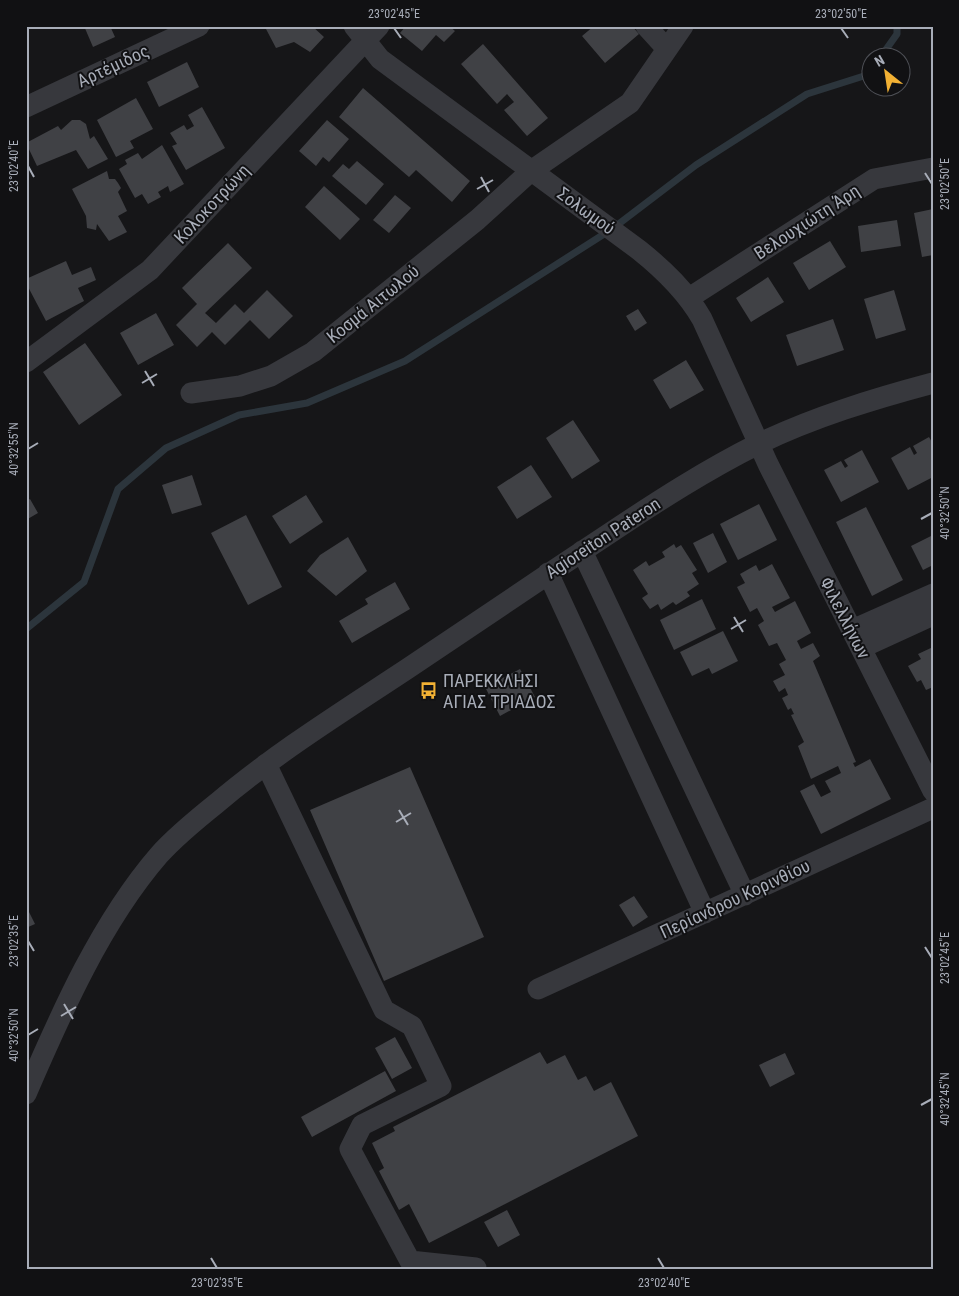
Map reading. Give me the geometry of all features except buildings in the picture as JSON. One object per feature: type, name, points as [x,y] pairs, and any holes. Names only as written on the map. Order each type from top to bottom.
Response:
[{"type":"street","name":"Αρτέμιδος","points":[[26,107],[199,26]]},
{"type":"street","points":[[646,26],[666,48]]},
{"type":"street","name":"Κοσμά Αιτωλού","points":[[191,393],[240,386],[271,376],[313,352],[477,220],[531,171],[630,103],[666,48],[684,26]]},
{"type":"street","name":"Σολωμού","points":[[366,31],[380,59],[640,250],[668,275],[689,298],[702,319],[758,444]]},
{"type":"street","name":"Κολοκοτρώνη","points":[[26,362],[150,270],[366,31]]},
{"type":"street","name":"Βελουχιώτη Άρη","points":[[689,298],[874,179],[933,168]]},
{"type":"street","name":"Agioreiton Pateron","points":[[26,1094],[67,1006],[108,928],[134,887],[161,853],[204,814],[266,764],[681,486],[758,444],[851,407],[933,384]]},
{"type":"street","name":"Φιλελλήνων","points":[[758,444],[933,791]]},
{"type":"street","points":[[582,551],[745,895]]},
{"type":"street","points":[[548,574],[705,914]]},
{"type":"street","points":[[856,639],[933,594]]},
{"type":"street","points":[[856,639],[933,615]]},
{"type":"street","points":[[266,764],[384,1010],[412,1026],[441,1086],[362,1125],[350,1149],[410,1262],[476,1268]]},
{"type":"street","name":"Περίανδρου Κορινθίου","points":[[538,989],[933,808]]},
{"type":"waterway","points":[[887,48],[897,34],[897,26]]},
{"type":"waterway","points":[[26,629],[84,582],[118,489],[166,448],[239,415],[307,403],[405,361],[612,229],[696,165],[807,94],[862,77]]},
{"type":"place","name":"ΠΑΡΕΚΚΛΗΣΙ ΑΓΙΑΣ ΤΡΙΑΔΟΣ","points":[[429,691]]}]
